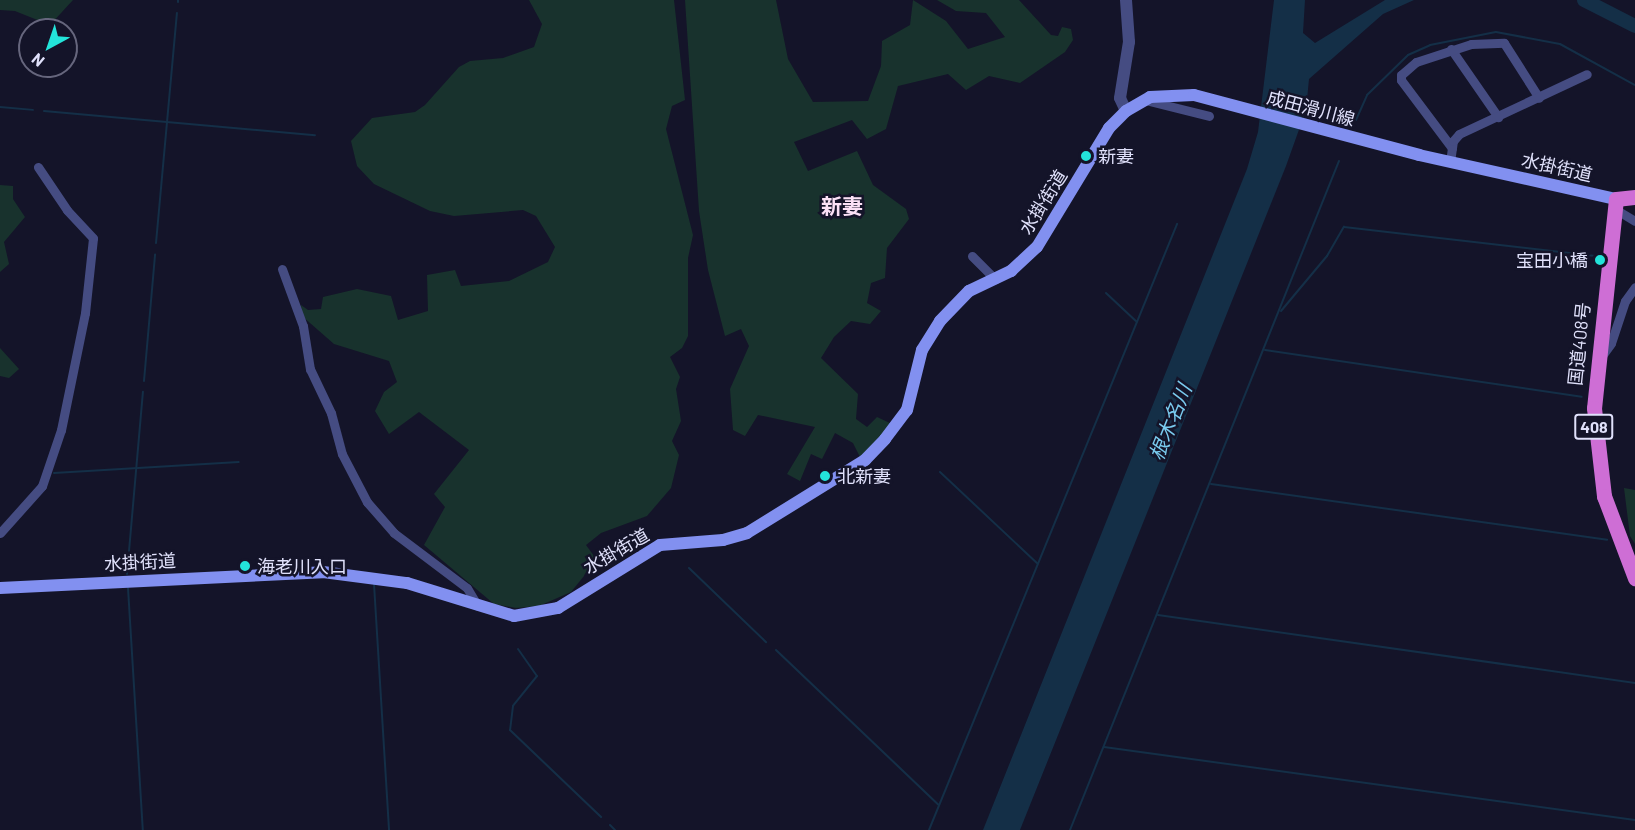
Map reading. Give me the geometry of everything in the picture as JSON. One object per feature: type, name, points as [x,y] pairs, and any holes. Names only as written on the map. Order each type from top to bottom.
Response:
[{"type":"highway","points":[[1615,204],[1635,197]]},
{"type":"highway","name":"国道408号","points":[[1615,204],[1596,364],[1594,429],[1601,477],[1611,521],[1635,578]]},
{"type":"main road","name":"水掛街道","points":[[0,588],[323,572],[407,583],[514,616],[546,613],[652,549],[672,542],[734,537],[775,517],[865,460],[885,439],[907,410],[922,350],[940,321],[969,291],[1015,267],[1036,247],[1109,128],[1126,111],[1144,99],[1194,95]]},
{"type":"main road","name":"成田滑川線","points":[[1194,95],[1419,155]]},
{"type":"main road","name":"水掛街道","points":[[1419,155],[1615,204]]},
{"type":"street","points":[[1126,0],[1129,42],[1120,98],[1126,111]]},
{"type":"street","points":[[1452,148],[1400,77],[1416,62],[1487,41],[1504,42],[1539,98]]},
{"type":"street","points":[[1451,50],[1498,117]]},
{"type":"street","points":[[1450,162],[1452,148],[1459,134],[1587,74]]},
{"type":"street","points":[[1144,99],[1209,116]]},
{"type":"street","points":[[0,533],[42,486],[61,430],[86,313],[93,238],[67,210],[38,166]]},
{"type":"street","points":[[1615,204],[1635,221]]},
{"type":"street","points":[[972,256],[995,279]]},
{"type":"street","points":[[282,269],[303,326],[310,369],[331,413],[342,454],[367,502],[394,533],[467,588],[478,606]]},
{"type":"street","points":[[1596,364],[1611,344],[1625,301],[1635,287]]},
{"type":"green space","points":[[0,0],[73,0],[56,18],[32,18],[15,11],[0,10]]},
{"type":"green space","points":[[529,0],[674,0],[685,100],[672,106],[666,129],[693,235],[688,258],[688,336],[682,348],[670,357],[680,377],[676,389],[681,421],[672,441],[679,455],[671,488],[647,516],[601,533],[586,545],[597,560],[571,592],[539,606],[516,608],[494,604],[424,545],[445,507],[434,494],[469,450],[419,412],[389,434],[375,411],[384,392],[397,382],[389,361],[334,344],[302,316],[301,305],[308,310],[321,309],[323,297],[357,289],[391,296],[398,320],[428,311],[427,275],[455,270],[461,286],[509,281],[548,262],[555,247],[536,216],[523,210],[454,216],[430,211],[374,184],[357,166],[351,141],[372,118],[415,112],[425,105],[459,67],[470,61],[503,58],[534,47],[542,24]]},
{"type":"green space","points":[[685,0],[776,0],[788,59],[813,102],[868,101],[881,66],[882,41],[910,25],[913,0],[946,21],[968,49],[1005,37],[986,13],[956,11],[937,0],[1019,0],[1051,35],[1058,36],[1062,27],[1071,29],[1073,40],[1065,52],[1020,83],[989,76],[966,90],[948,74],[898,86],[886,129],[867,139],[852,120],[794,142],[808,171],[857,151],[873,185],[906,209],[909,219],[887,248],[885,278],[871,283],[867,303],[881,311],[870,324],[851,321],[834,337],[821,358],[858,394],[856,419],[867,427],[877,417],[892,424],[860,457],[853,443],[835,433],[822,459],[811,454],[800,481],[787,474],[815,427],[758,415],[745,436],[733,430],[730,389],[749,346],[741,329],[725,336],[708,270],[699,211]]},
{"type":"green space","points":[[0,185],[13,186],[13,199],[25,217],[4,242],[9,264],[0,272]]},
{"type":"green space","points":[[0,348],[19,369],[9,378],[0,376]]},
{"type":"green space","points":[[1624,488],[1635,490],[1635,544],[1630,536]]},
{"type":"water","name":"根木名川","points":[[1274,0],[1305,0],[1303,33],[1315,43],[1385,0],[1414,0],[1383,14],[1309,79],[1306,110],[1286,166],[1020,830],[983,830],[1247,169],[1258,132]]},
{"type":"waterway","points":[[1584,0],[1635,26]]},
{"type":"waterway","points":[[156,243],[177,13]]},
{"type":"waterway","points":[[1356,120],[1367,95],[1408,55],[1430,45],[1496,32],[1560,44],[1635,85]]},
{"type":"waterway","points":[[0,107],[33,110]]},
{"type":"waterway","points":[[44,111],[315,135]]},
{"type":"waterway","points":[[1070,830],[1339,161]]},
{"type":"waterway","points":[[929,830],[1177,224]]},
{"type":"waterway","points":[[1281,311],[1327,256],[1344,227],[1595,256]]},
{"type":"waterway","points":[[144,381],[155,254]]},
{"type":"waterway","points":[[1106,293],[1137,322]]},
{"type":"waterway","points":[[1265,350],[1582,397]]},
{"type":"waterway","points":[[127,574],[143,392]]},
{"type":"waterway","points":[[54,473],[239,462]]},
{"type":"waterway","points":[[940,472],[1038,564]]},
{"type":"waterway","points":[[1211,484],[1607,540]]},
{"type":"waterway","points":[[689,568],[766,642]]},
{"type":"waterway","points":[[374,584],[389,830]]},
{"type":"waterway","points":[[128,588],[143,830]]},
{"type":"waterway","points":[[1158,615],[1635,683]]},
{"type":"waterway","points":[[518,649],[537,676],[513,706],[510,730],[601,817]]},
{"type":"waterway","points":[[776,650],[939,805]]},
{"type":"waterway","points":[[1104,747],[1635,820]]},
{"type":"waterway","points":[[610,825],[615,830]]},
{"type":"place","name":"新妻","points":[[1086,156]]},
{"type":"place","name":"宝田小橋","points":[[1600,260]]},
{"type":"place","name":"北新妻","points":[[825,476]]},
{"type":"place","name":"海老川入口","points":[[245,566]]},
{"type":"district","name":"新妻","points":[[842,206]]}]
